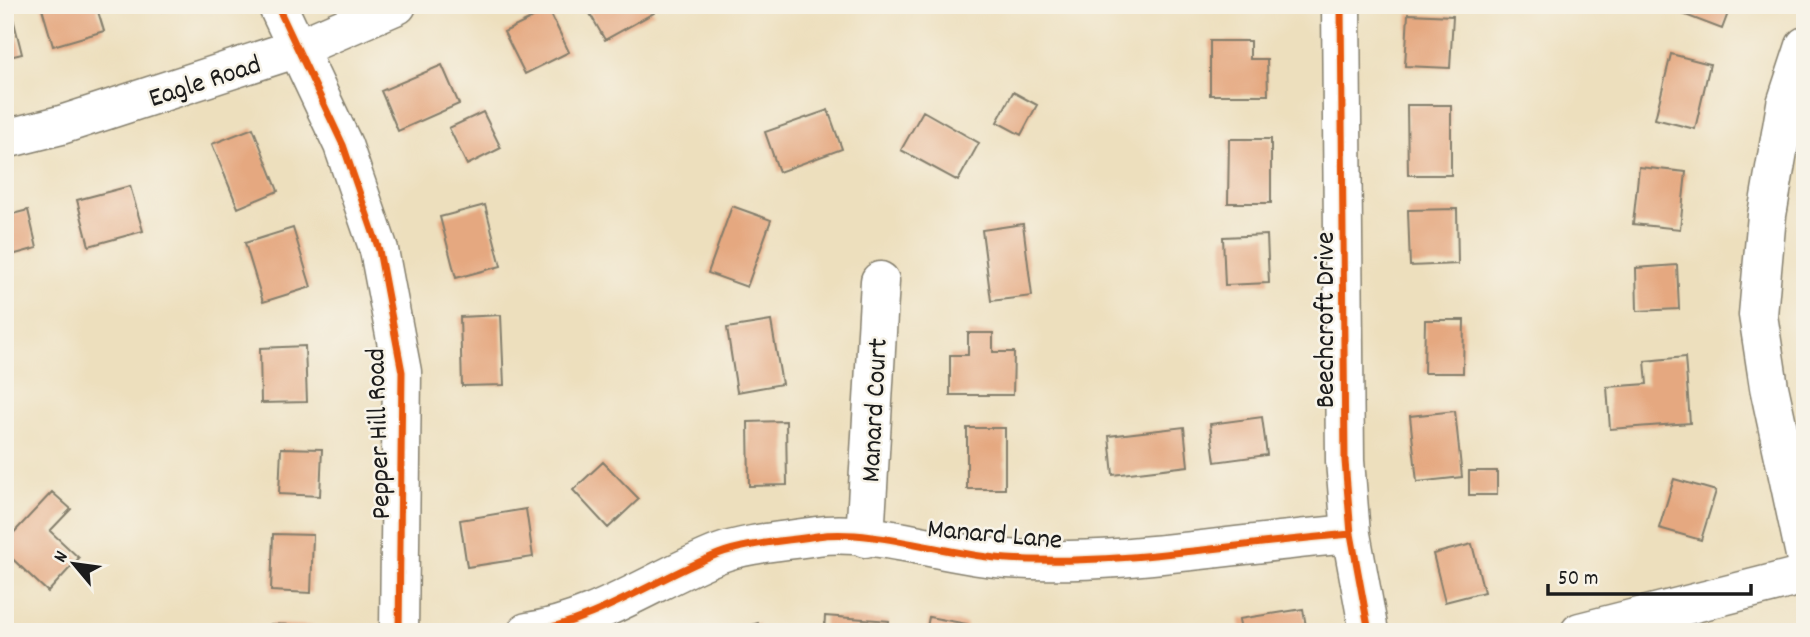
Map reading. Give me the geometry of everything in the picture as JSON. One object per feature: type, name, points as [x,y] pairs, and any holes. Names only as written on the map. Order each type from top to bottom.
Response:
[{"type":"street","name":"Pepper Hill Road","points":[[277,5],[343,145],[379,250],[402,372],[400,632]]},
{"type":"street","name":"Eagle Road","points":[[5,139],[61,125],[299,48],[397,5]]},
{"type":"street","name":"Beechcroft Drive","points":[[1341,5],[1345,461],[1351,534],[1369,632]]},
{"type":"street","points":[[1805,46],[1786,104],[1767,215],[1758,315],[1769,387],[1805,555]]},
{"type":"street","name":"Manard Court","points":[[865,538],[880,281]]},
{"type":"street","name":"Manard Lane","points":[[527,632],[541,630],[602,608],[721,553],[822,536],[865,538],[1005,559],[1112,560],[1351,534]]},
{"type":"street","points":[[1580,632],[1805,575]]},
{"type":"building","points":[[41,5],[96,5],[104,31],[53,46]]},
{"type":"building","points":[[160,5],[177,5],[177,6],[162,11]]},
{"type":"building","points":[[585,5],[649,5],[654,13],[605,40]]},
{"type":"building","points":[[1683,5],[1731,5],[1722,29],[1680,13]]},
{"type":"building","points":[[10,6],[22,54],[5,58],[5,7]]},
{"type":"building","points":[[549,10],[569,52],[525,74],[504,32]]},
{"type":"building","points":[[1408,14],[1453,16],[1450,68],[1405,66]]},
{"type":"building","points":[[1210,41],[1250,41],[1250,59],[1267,59],[1268,95],[1210,95]]},
{"type":"building","points":[[1671,54],[1710,64],[1695,129],[1655,119]]},
{"type":"building","points":[[442,65],[459,104],[398,131],[381,91]]},
{"type":"building","points":[[1013,92],[1037,105],[1021,135],[997,122]]},
{"type":"building","points":[[1407,105],[1451,105],[1451,175],[1408,175]]},
{"type":"building","points":[[828,110],[842,149],[779,172],[765,132]]},
{"type":"building","points":[[923,111],[979,143],[958,181],[901,150]]},
{"type":"building","points":[[483,112],[501,148],[467,165],[449,128]]},
{"type":"building","points":[[253,128],[278,191],[238,208],[212,144]]},
{"type":"building","points":[[1229,139],[1271,139],[1271,203],[1228,203]]},
{"type":"building","points":[[1639,167],[1686,172],[1680,229],[1633,224]]},
{"type":"building","points":[[130,186],[143,231],[89,246],[77,200]]},
{"type":"building","points":[[485,205],[501,266],[456,278],[440,217]]},
{"type":"building","points":[[732,206],[771,220],[747,287],[708,273]]},
{"type":"building","points":[[1457,209],[1458,264],[1410,266],[1408,210]]},
{"type":"building","points":[[28,210],[37,248],[5,257],[5,216]]},
{"type":"building","points":[[1023,224],[1032,296],[991,301],[982,230]]},
{"type":"building","points":[[293,228],[311,287],[263,302],[245,243]]},
{"type":"building","points":[[1267,235],[1269,283],[1225,285],[1223,237]]},
{"type":"building","points":[[1677,265],[1679,309],[1637,311],[1636,268]]},
{"type":"building","points":[[501,315],[504,385],[462,386],[460,317]]},
{"type":"building","points":[[1425,320],[1464,320],[1463,373],[1424,373]]},
{"type":"building","points":[[771,321],[782,384],[737,392],[727,328]]},
{"type":"building","points":[[968,333],[993,333],[993,352],[1014,352],[1013,395],[950,395],[950,355],[968,355]]},
{"type":"building","points":[[305,346],[307,402],[261,403],[260,348]]},
{"type":"building","points":[[1685,357],[1690,423],[1610,429],[1607,387],[1647,384],[1645,361]]},
{"type":"building","points":[[1455,411],[1462,477],[1417,482],[1410,416]]},
{"type":"building","points":[[1262,417],[1267,455],[1215,462],[1210,424]]},
{"type":"building","points":[[786,421],[787,485],[749,486],[748,422]]},
{"type":"building","points":[[1184,427],[1188,466],[1113,475],[1109,436]]},
{"type":"building","points":[[967,428],[1005,428],[1005,489],[967,489]]},
{"type":"building","points":[[281,448],[322,449],[320,496],[279,494]]},
{"type":"building","points":[[603,462],[639,499],[608,528],[573,490]]},
{"type":"building","points":[[1469,471],[1497,471],[1497,495],[1469,495]]},
{"type":"building","points":[[1674,479],[1716,491],[1701,540],[1659,528]]},
{"type":"building","points":[[52,492],[71,509],[50,531],[79,558],[48,592],[5,552],[5,542]]},
{"type":"building","points":[[526,509],[533,557],[467,567],[460,520]]},
{"type":"building","points":[[273,534],[313,535],[311,593],[271,591]]},
{"type":"building","points":[[1472,544],[1484,592],[1445,602],[1433,554]]},
{"type":"building","points":[[1303,609],[1307,632],[1241,632],[1239,619]]},
{"type":"building","points":[[825,616],[889,621],[888,632],[824,632]]},
{"type":"building","points":[[929,617],[967,624],[966,632],[926,632]]},
{"type":"building","points":[[758,623],[761,632],[731,632],[731,631]]},
{"type":"building","points":[[271,624],[314,626],[314,632],[271,632]]},
{"type":"cycle path","points":[[277,5],[343,145],[379,250],[402,372],[399,632]]},
{"type":"cycle path","points":[[1341,5],[1345,461],[1351,534],[1369,632]]},
{"type":"cycle path","points":[[527,632],[576,620],[729,550],[817,536],[863,536],[985,557],[1050,560],[1136,557],[1351,534]]}]
